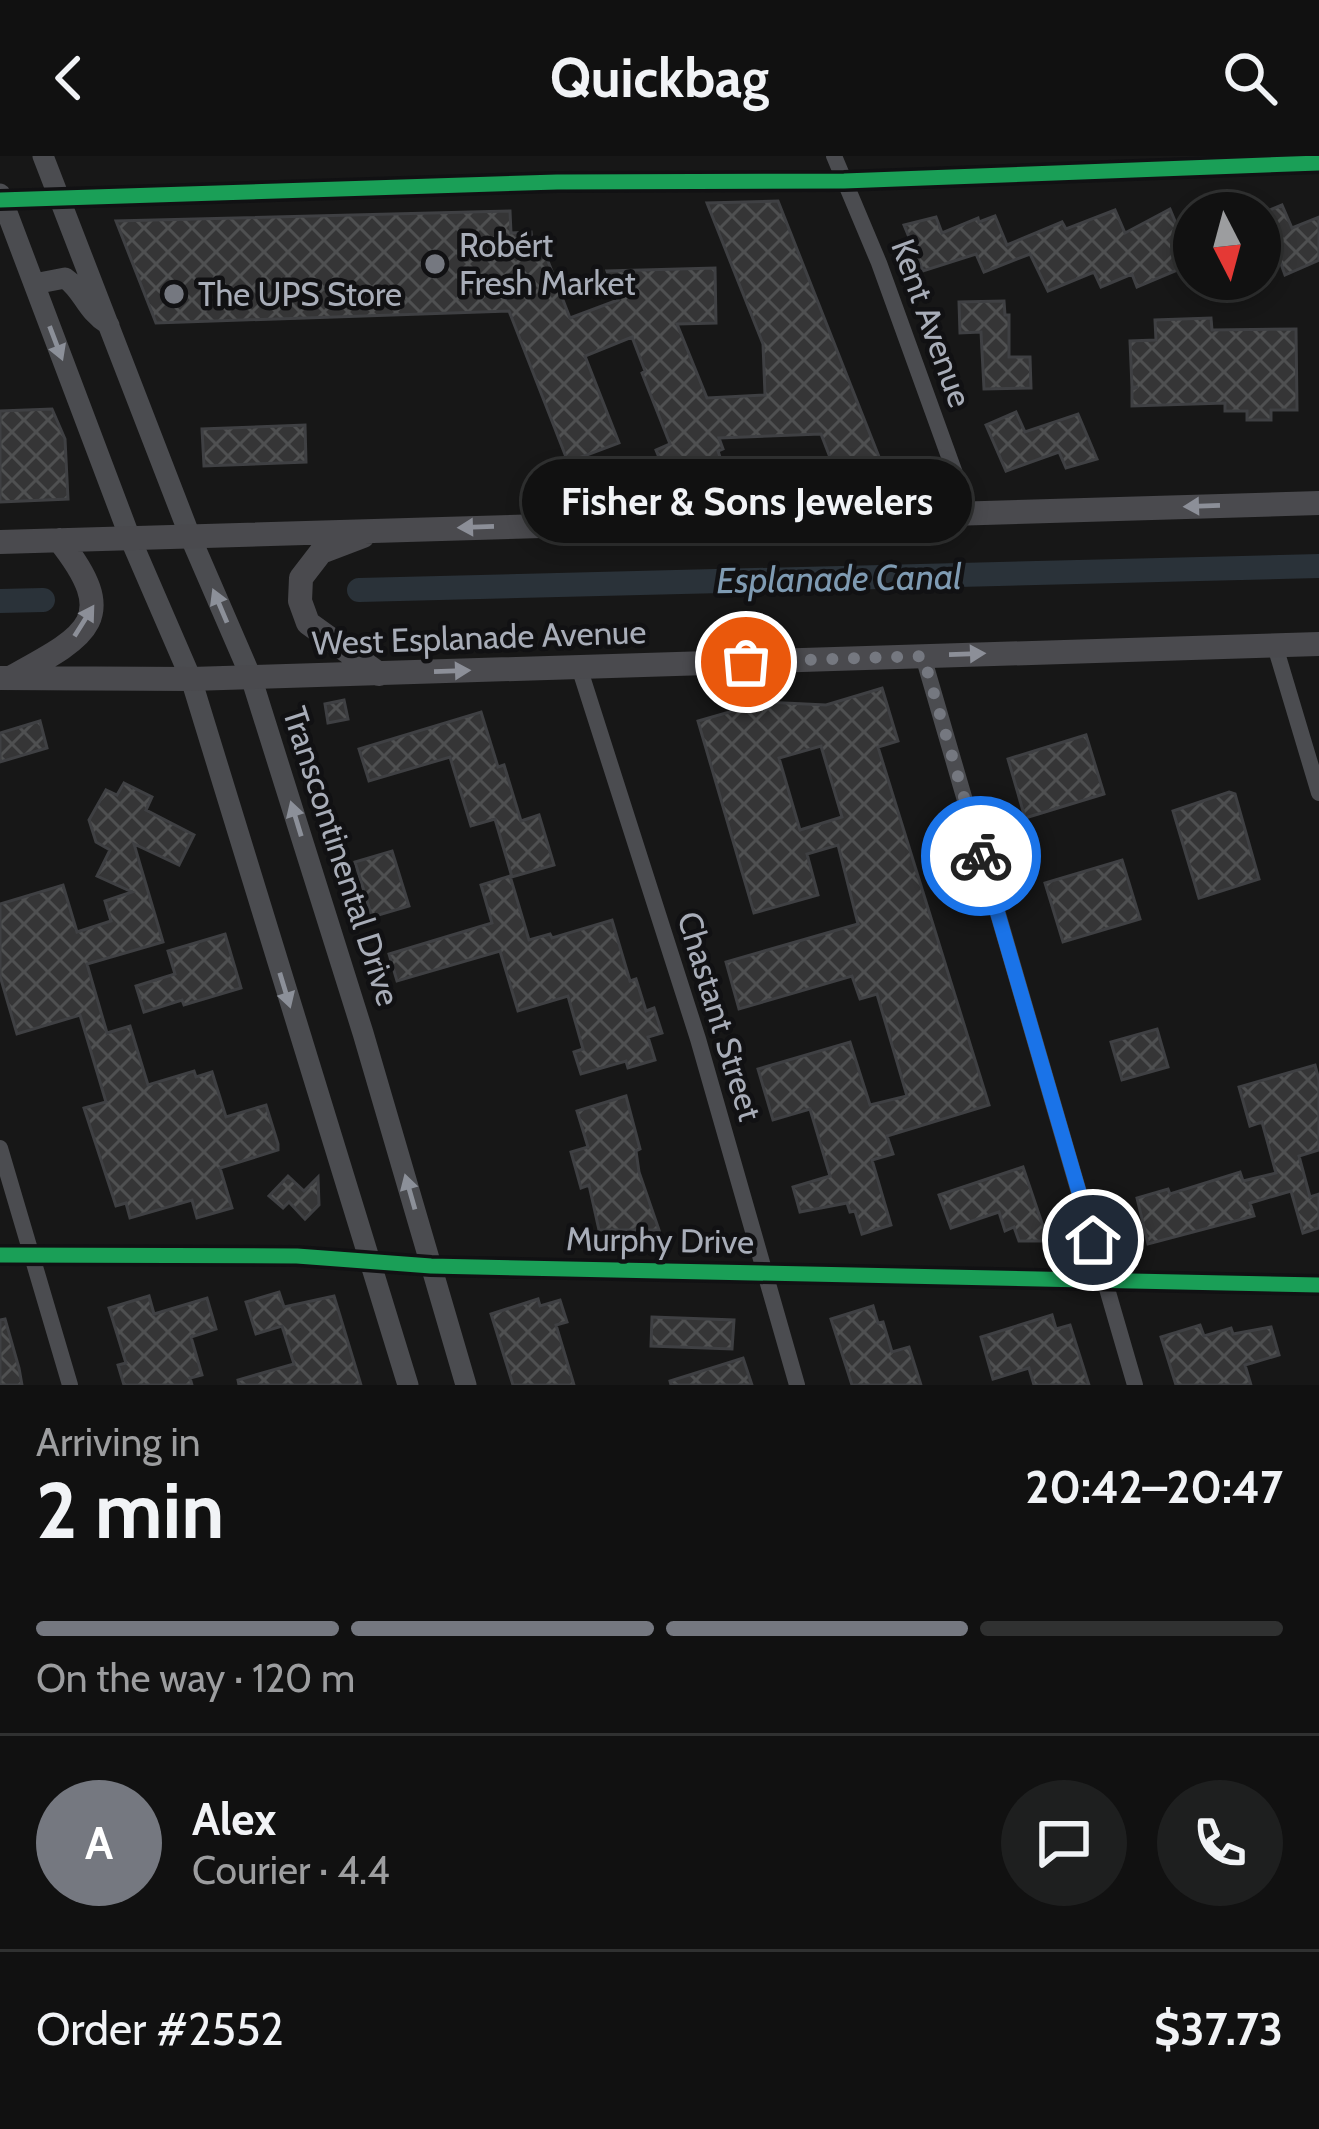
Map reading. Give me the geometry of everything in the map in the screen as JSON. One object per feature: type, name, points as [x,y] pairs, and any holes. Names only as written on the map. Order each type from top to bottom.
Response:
[{"type":"main road","points":[[0,542],[1319,503]]},
{"type":"main road","points":[[379,674],[308,623],[300,601],[301,578],[321,552],[382,529]]},
{"type":"main road","points":[[5,678],[62,649],[86,625],[95,605],[89,584],[58,540]]},
{"type":"main road","name":"West Esplanade Avenue","points":[[5,678],[191,680],[1319,644]]},
{"type":"street","name":"Transcontinental Drive","points":[[44,156],[190,536],[251,677],[363,1033],[466,1385]]},
{"type":"street","name":"Kent Avenue","points":[[834,156],[879,262],[969,512]]},
{"type":"street","points":[[408,1385],[191,680],[130,538],[1,198],[557,182],[844,181],[1319,163]]},
{"type":"street","points":[[34,284],[64,278],[72,283],[89,313],[109,325]]},
{"type":"street","points":[[1275,646],[1319,793]]},
{"type":"street","points":[[923,656],[1136,1385]]},
{"type":"street","name":"Chastant Street","points":[[579,667],[698,1039],[797,1385]]},
{"type":"street","points":[[0,1148],[70,1385]]},
{"type":"street","name":"Murphy Drive","points":[[0,1255],[297,1256],[431,1266],[1319,1285]]},
{"type":"building","points":[[778,201],[881,462],[838,478],[821,434],[719,438],[720,457],[665,472],[656,450],[670,444],[632,337],[585,356],[619,443],[568,462],[509,311],[156,323],[116,221],[510,211],[511,233],[531,232],[532,243],[541,243],[570,318],[618,300],[607,271],[715,268],[716,323],[677,324],[707,398],[765,395],[763,344],[707,203]]},
{"type":"building","points":[[1281,205],[1292,228],[1319,217],[1319,260],[1285,275],[1281,264]]},
{"type":"building","points":[[1170,209],[1173,272],[1137,287],[1132,274],[1101,287],[1094,272],[1048,291],[1030,254],[984,272],[976,254],[923,271],[904,225],[936,217],[942,233],[995,216],[1007,245],[1062,222],[1066,229],[1115,210],[1125,233]]},
{"type":"building","points":[[1004,301],[1005,315],[1009,315],[1009,357],[1030,357],[1031,388],[984,389],[981,332],[960,333],[959,302]]},
{"type":"building","points":[[1211,318],[1212,330],[1296,329],[1297,410],[1271,410],[1271,420],[1247,420],[1247,411],[1225,411],[1225,403],[1132,406],[1132,389],[1138,387],[1132,387],[1130,341],[1156,340],[1155,320]]},
{"type":"building","points":[[52,409],[65,439],[68,499],[0,502],[0,411]]},
{"type":"building","points":[[1016,412],[1025,432],[1078,414],[1097,459],[1066,468],[1059,452],[1006,471],[986,425]]},
{"type":"building","points":[[305,425],[306,462],[204,466],[202,429]]},
{"type":"building","points":[[882,688],[898,741],[878,747],[989,1105],[887,1136],[893,1154],[872,1160],[891,1225],[862,1234],[855,1211],[850,1212],[847,1203],[800,1212],[793,1187],[830,1176],[810,1109],[773,1120],[758,1069],[850,1042],[870,1105],[907,1096],[877,994],[860,999],[852,976],[739,1009],[726,962],[858,924],[838,845],[807,854],[818,895],[754,913],[698,721],[764,702],[826,705]],"holes":[[[821,746],[842,817],[800,830],[779,758]]]},
{"type":"building","points":[[344,700],[348,719],[328,723],[325,704]]},
{"type":"building","points":[[481,712],[521,821],[539,815],[554,865],[512,877],[495,819],[471,826],[450,757],[369,781],[359,749]]},
{"type":"building","points":[[40,721],[47,748],[0,762],[0,733]]},
{"type":"building","points":[[1086,735],[1104,794],[1025,818],[1008,759]]},
{"type":"building","points":[[124,783],[152,797],[146,810],[194,835],[179,865],[134,844],[163,942],[87,964],[107,1033],[130,1026],[148,1085],[194,1071],[196,1077],[212,1072],[226,1117],[266,1105],[278,1144],[278,1150],[220,1168],[232,1208],[197,1218],[192,1200],[130,1218],[126,1203],[116,1206],[84,1108],[106,1102],[80,1015],[17,1034],[0,976],[0,904],[63,885],[77,932],[111,921],[105,901],[132,892],[97,876],[110,850],[96,842],[89,820],[106,790],[117,795]]},
{"type":"building","points":[[1235,794],[1259,879],[1199,898],[1173,811]]},
{"type":"building","points":[[392,851],[409,906],[372,917],[355,862]]},
{"type":"building","points":[[1122,860],[1140,919],[1063,942],[1045,883]]},
{"type":"building","points":[[510,876],[529,940],[612,920],[630,981],[636,979],[646,1011],[654,1008],[662,1033],[648,1037],[655,1060],[628,1068],[626,1061],[581,1074],[574,1052],[583,1049],[568,996],[518,1011],[500,951],[397,981],[389,954],[492,923],[481,885]]},
{"type":"building","points":[[225,934],[241,988],[144,1012],[136,986],[175,974],[168,951]]},
{"type":"building","points":[[1157,1029],[1168,1067],[1122,1080],[1111,1042]]},
{"type":"building","points":[[1315,1065],[1319,1150],[1299,1156],[1310,1197],[1319,1194],[1319,1228],[1303,1233],[1291,1191],[1250,1203],[1254,1216],[1148,1244],[1137,1198],[1168,1189],[1170,1194],[1240,1172],[1243,1181],[1276,1173],[1262,1122],[1250,1126],[1239,1087]]},
{"type":"building","points":[[626,1096],[640,1149],[636,1151],[639,1172],[659,1230],[599,1230],[589,1185],[581,1188],[571,1152],[588,1147],[577,1111]]},
{"type":"building","points":[[1023,1167],[1048,1241],[1019,1241],[1014,1227],[1005,1231],[999,1212],[951,1228],[939,1195]]},
{"type":"building","points":[[288,1176],[304,1191],[318,1177],[319,1205],[305,1219],[289,1202],[283,1208],[269,1196]]},
{"type":"building","points":[[279,1292],[284,1307],[334,1296],[361,1385],[239,1385],[238,1380],[294,1364],[282,1326],[256,1334],[246,1302]]},
{"type":"building","points":[[149,1296],[154,1314],[207,1298],[216,1329],[191,1337],[202,1375],[190,1378],[192,1385],[124,1385],[118,1365],[126,1363],[109,1308]]},
{"type":"building","points":[[538,1299],[540,1306],[560,1300],[567,1322],[556,1325],[574,1385],[513,1385],[491,1314]]},
{"type":"building","points":[[873,1306],[892,1352],[909,1347],[921,1385],[852,1385],[831,1319]]},
{"type":"building","points":[[1052,1315],[1056,1329],[1070,1325],[1089,1385],[1034,1385],[1029,1368],[993,1379],[981,1337]]},
{"type":"building","points":[[652,1317],[734,1320],[732,1349],[651,1346]]},
{"type":"building","points":[[5,1319],[22,1385],[0,1385],[0,1320]]},
{"type":"building","points":[[1200,1325],[1204,1336],[1231,1328],[1233,1334],[1271,1327],[1279,1355],[1245,1365],[1251,1385],[1176,1385],[1161,1337]]},
{"type":"building","points":[[743,1358],[752,1385],[671,1385],[670,1381]]},
{"type":"waterway","name":"Esplanade Canal","points":[[359,590],[1319,566]]},
{"type":"waterway","name":"Esplanade Canal","points":[[0,601],[43,600]]},
{"type":"cycle path","points":[[0,200],[557,182],[844,181],[1319,163]]},
{"type":"cycle path","points":[[0,1255],[297,1256],[431,1266],[1319,1285]]},
{"type":"way so far","points":[[746,662],[923,656],[981,856]]},
{"type":"place","name":"Robért Fresh Market","points":[[435,264]]},
{"type":"place","name":"The UPS Store","points":[[174,294]]},
{"type":"place","name":"Fisher & Sons Jewelers","points":[[746,662]]},
{"type":"route","points":[[981,856],[1093,1240]]}]
